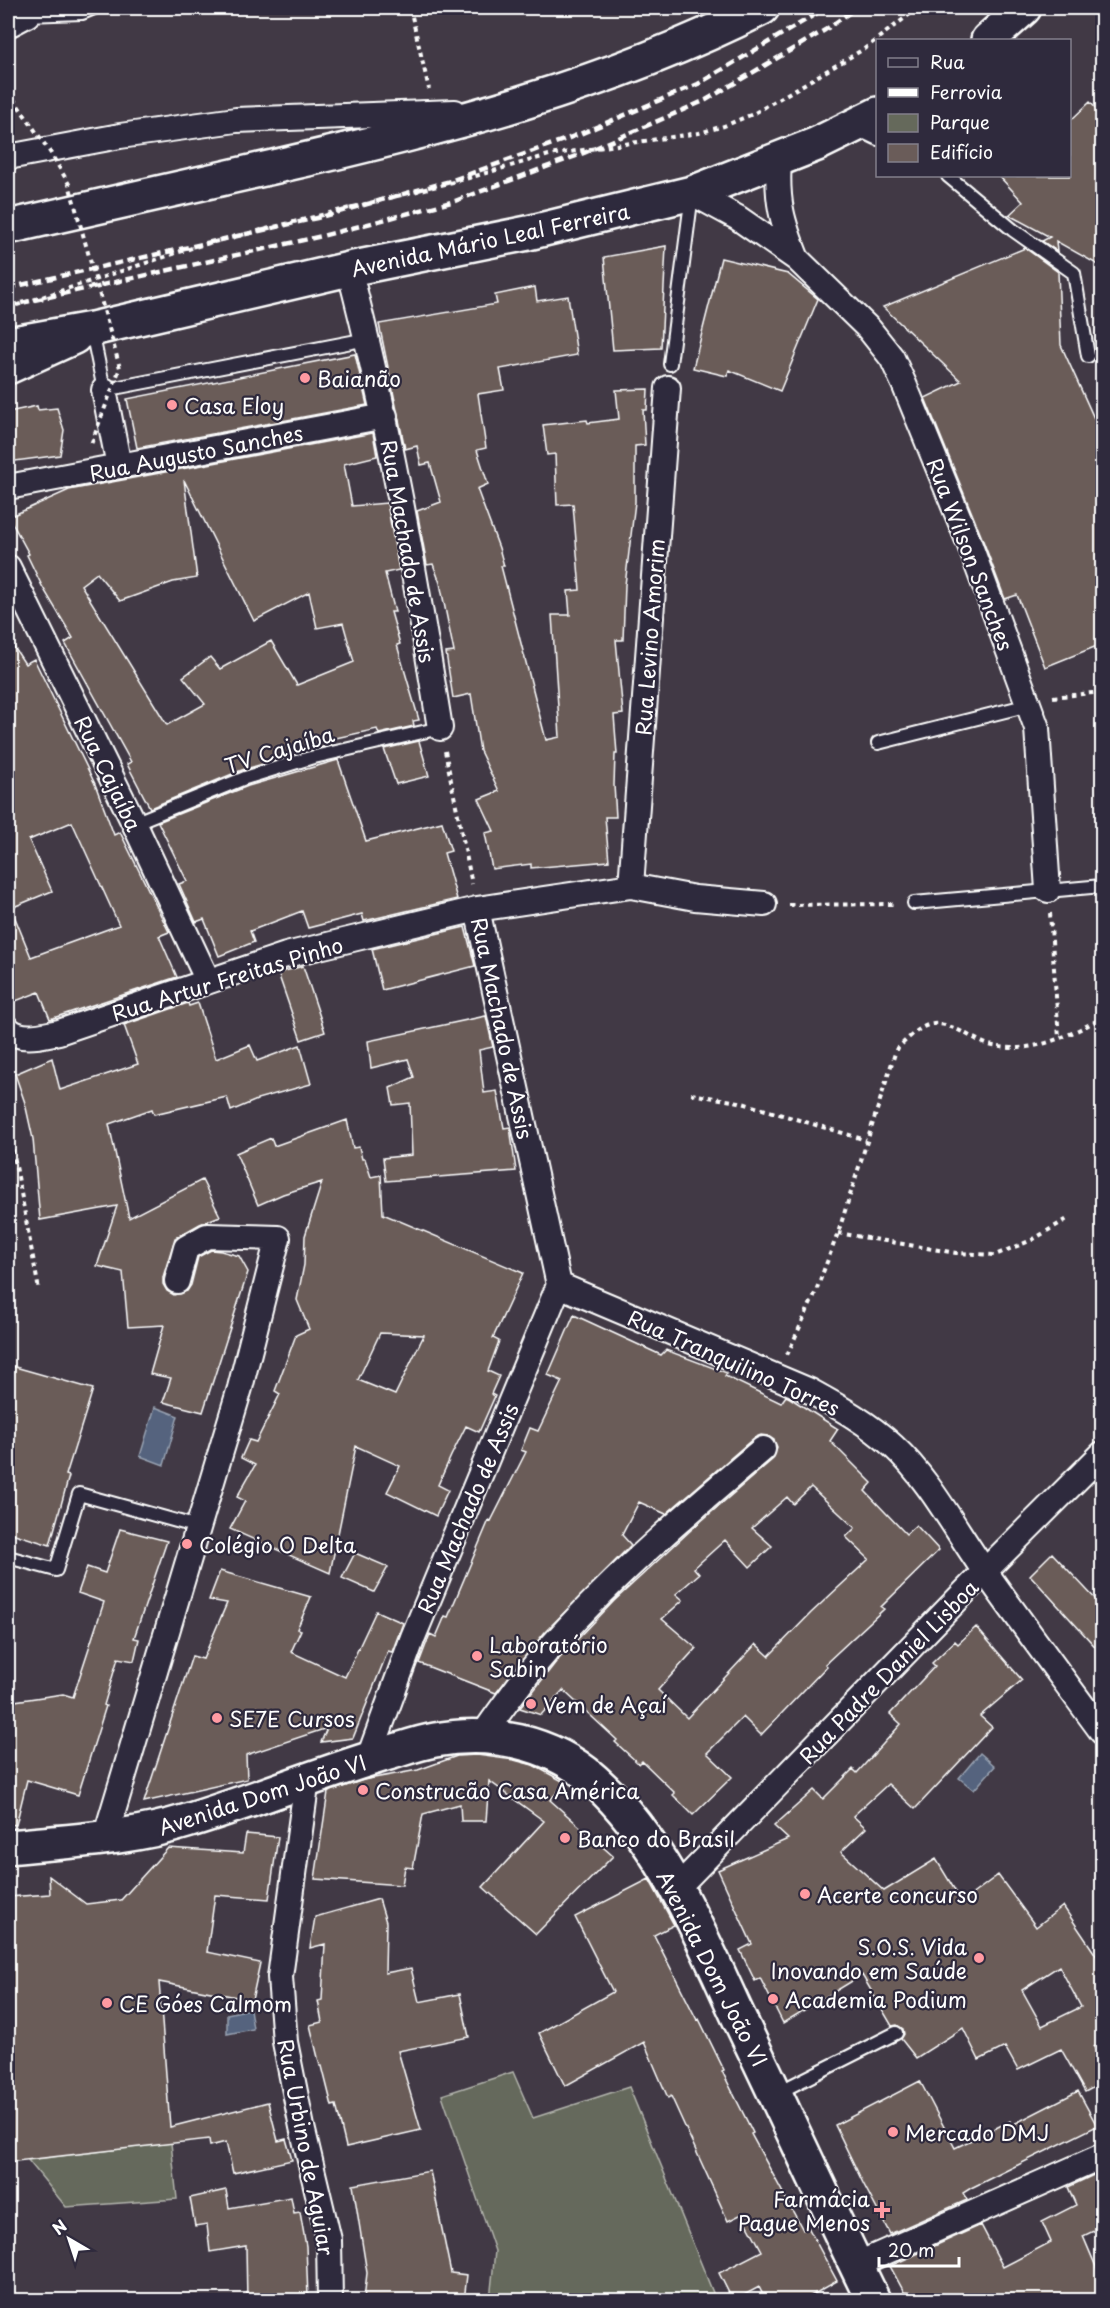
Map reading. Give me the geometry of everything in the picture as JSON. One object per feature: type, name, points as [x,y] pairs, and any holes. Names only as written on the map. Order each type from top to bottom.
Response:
[{"type":"main road","points":[[8,227],[399,138],[499,110],[676,48],[762,8]]},
{"type":"main road","points":[[989,39],[1024,8]]},
{"type":"main road","name":"Avenida Mário Leal Ferreira","points":[[8,344],[92,329],[349,269],[528,233],[692,193],[872,128]]},
{"type":"main road","name":"Avenida Mário Leal Ferreira","points":[[8,367],[92,329]]},
{"type":"main road","name":"Avenida Dom João VI","points":[[8,1846],[105,1838],[145,1832],[185,1822],[307,1779],[434,1740],[482,1736],[526,1742],[560,1758],[593,1779],[647,1840],[690,1914],[873,2301]]},
{"type":"street","points":[[8,158],[131,134],[236,120],[499,110]]},
{"type":"street","name":"Rua Wilson Sanches","points":[[780,160],[778,203],[782,223],[796,259]]},
{"type":"street","name":"Rua Wilson Sanches","points":[[692,193],[738,218],[796,259],[869,329],[892,358],[969,543],[1037,728],[1048,890]]},
{"type":"street","name":"Rua Machado de Assis","points":[[349,269],[385,416],[409,539],[440,729]]},
{"type":"street","name":"Rua Levino Amorim","points":[[631,886],[669,376]]},
{"type":"street","points":[[104,390],[119,466]]},
{"type":"street","name":"Rua Augusto Sanches","points":[[8,487],[385,416]]},
{"type":"street","name":"Rua Cajaíba","points":[[8,567],[134,823],[208,981]]},
{"type":"street","points":[[477,909],[631,886],[695,898],[764,904]]},
{"type":"street","name":"Rua Machado de Assis","points":[[368,1760],[413,1637],[559,1285],[477,909]]},
{"type":"street","name":"Rua Artur Freitas Pinho","points":[[10,1032],[34,1037],[59,1032],[286,956],[477,909]]},
{"type":"street","points":[[105,1838],[240,1388],[278,1238],[207,1236],[186,1248],[177,1281]]},
{"type":"street","name":"Rua Tranquilino Torres","points":[[559,1285],[777,1377],[842,1408],[894,1447],[916,1471],[985,1571],[1102,1732]]},
{"type":"street","points":[[482,1736],[510,1696],[554,1643],[606,1588],[676,1523],[763,1449]]},
{"type":"street","name":"Rua Padre Daniel Lisboa","points":[[675,1890],[1102,1454]]},
{"type":"street","name":"Rua Urbino de Aguiar","points":[[307,1779],[280,1977],[287,2053],[329,2240],[330,2301]]},
{"type":"street","points":[[856,2265],[918,2240],[1102,2156]]},
{"type":"lane","points":[[22,16],[82,13],[94,8]]},
{"type":"lane","points":[[949,177],[1013,230],[1074,273],[1088,356]]},
{"type":"lane","points":[[669,376],[692,193]]},
{"type":"lane","points":[[92,329],[104,390],[367,339]]},
{"type":"lane","points":[[878,743],[1029,705]]},
{"type":"lane","name":"TV Cajaíba","points":[[134,823],[256,774],[310,758],[440,729]]},
{"type":"lane","points":[[914,903],[1102,886]]},
{"type":"lane","points":[[8,1557],[56,1570],[79,1494],[198,1527]]},
{"type":"lane","points":[[775,2093],[896,2032]]},
{"type":"path","points":[[410,8],[435,113]]},
{"type":"path","points":[[877,39],[918,8]]},
{"type":"path","points":[[8,308],[198,246],[465,179],[549,155],[699,133],[724,126],[753,114],[876,40]]},
{"type":"path","points":[[8,91],[69,184],[120,368],[90,447]]},
{"type":"path","points":[[1029,705],[1050,698],[1102,692]]},
{"type":"path","name":"Rua Machado de Assis","points":[[440,729],[477,909]]},
{"type":"path","points":[[1048,890],[1059,1038]]},
{"type":"path","points":[[764,904],[809,906],[914,903]]},
{"type":"path","points":[[777,1377],[814,1296],[838,1233],[896,1050],[910,1037],[931,1024],[944,1024],[990,1045],[1016,1048],[1046,1043],[1102,1018]]},
{"type":"path","points":[[691,1094],[739,1102],[866,1140]]},
{"type":"path","points":[[8,1123],[39,1290]]},
{"type":"path","points":[[838,1233],[956,1253],[995,1255],[1032,1240],[1069,1218]]},
{"type":"green space","points":[[513,2072],[533,2118],[629,2087],[716,2300],[490,2300],[495,2251],[442,2095]]},
{"type":"green space","points":[[171,2143],[177,2199],[66,2207],[28,2160]]},
{"type":"water","points":[[155,1407],[178,1416],[164,1465],[140,1456]]},
{"type":"water","points":[[980,1753],[995,1766],[974,1790],[959,1778]]},
{"type":"water","points":[[250,2009],[253,2029],[227,2034],[227,2014]]},
{"type":"building","points":[[1090,102],[1102,115],[1102,267],[1056,241],[1057,251],[1042,241],[1050,237],[1009,215],[1023,202],[1000,177],[1071,177],[1071,120]]},
{"type":"building","points":[[666,246],[661,348],[613,350],[604,257]]},
{"type":"building","points":[[1025,248],[1058,272],[1061,345],[1102,436],[1102,644],[1045,667],[1017,595],[1005,599],[925,398],[961,381],[883,307]]},
{"type":"building","points":[[721,258],[788,274],[818,299],[780,391],[729,370],[727,376],[693,368]]},
{"type":"building","points":[[535,287],[537,301],[568,296],[577,355],[500,369],[504,390],[478,394],[486,448],[477,450],[488,484],[477,489],[504,566],[501,566],[546,740],[560,737],[552,615],[570,615],[568,591],[580,590],[573,504],[557,505],[555,454],[547,455],[543,425],[619,419],[616,390],[648,389],[647,410],[643,410],[645,445],[635,446],[635,502],[625,585],[623,640],[616,640],[623,714],[614,715],[617,754],[615,754],[614,785],[616,817],[605,817],[609,861],[531,868],[531,864],[492,869],[485,833],[494,831],[479,799],[499,791],[480,751],[471,694],[453,698],[446,653],[454,652],[440,583],[433,564],[427,565],[417,511],[441,502],[430,463],[421,465],[417,446],[405,449],[379,324],[497,304],[495,295]]},
{"type":"building","points":[[355,354],[367,405],[137,448],[127,399]]},
{"type":"building","points":[[37,406],[38,410],[57,408],[64,430],[60,455],[8,462],[8,412]]},
{"type":"building","points":[[373,433],[377,456],[344,464],[352,506],[387,503],[399,570],[385,573],[395,612],[391,612],[400,644],[397,645],[419,720],[413,721],[414,726],[379,734],[377,729],[331,739],[333,744],[242,770],[150,808],[127,764],[131,762],[65,643],[73,638],[42,586],[27,555],[29,554],[9,517],[69,490]],"holes":[[[184,480],[254,621],[309,592],[317,628],[343,623],[354,662],[297,685],[271,641],[220,669],[210,657],[183,677],[205,704],[167,725],[81,585],[97,573],[120,601],[173,582],[197,578]]]},
{"type":"building","points":[[8,638],[25,664],[34,659],[95,784],[114,835],[120,832],[169,932],[159,936],[177,977],[50,1019],[39,992],[8,1004]],"holes":[[[72,822],[119,925],[31,957],[11,908],[52,891],[29,840]]]},
{"type":"building","points":[[419,741],[429,776],[396,784],[384,749]]},
{"type":"building","points":[[338,760],[366,841],[442,822],[451,851],[444,853],[457,899],[364,921],[362,914],[308,928],[302,911],[250,931],[254,942],[219,956],[204,919],[196,922],[179,884],[187,881],[158,822],[248,786]]},
{"type":"building","points":[[465,927],[475,966],[382,990],[372,949]]},
{"type":"building","points":[[303,966],[325,1032],[301,1040],[278,973]]},
{"type":"building","points":[[188,1003],[189,1006],[198,1003],[216,1059],[250,1045],[257,1061],[300,1045],[311,1084],[257,1099],[231,1111],[227,1097],[154,1114],[152,1109],[109,1124],[129,1218],[202,1180],[220,1216],[175,1238],[163,1277],[163,1284],[167,1291],[174,1295],[187,1291],[191,1285],[198,1257],[211,1250],[239,1256],[248,1272],[203,1412],[163,1402],[171,1378],[150,1374],[164,1325],[128,1327],[123,1272],[97,1266],[117,1206],[40,1220],[33,1139],[25,1103],[15,1074],[52,1058],[60,1090],[138,1064],[124,1025]]},
{"type":"building","points":[[486,1016],[493,1047],[479,1050],[484,1093],[497,1091],[504,1128],[510,1127],[516,1171],[386,1181],[383,1158],[412,1155],[410,1103],[393,1105],[390,1088],[414,1077],[408,1059],[371,1068],[368,1041]]},
{"type":"building","points":[[347,1120],[353,1148],[359,1147],[371,1177],[381,1175],[383,1214],[523,1273],[493,1338],[499,1341],[488,1371],[499,1376],[491,1394],[495,1396],[479,1432],[466,1426],[451,1456],[438,1485],[448,1490],[436,1516],[387,1492],[400,1466],[356,1446],[330,1573],[230,1529],[245,1501],[237,1497],[255,1465],[241,1458],[249,1440],[256,1442],[280,1394],[275,1391],[296,1335],[309,1329],[297,1300],[304,1265],[305,1236],[322,1182],[283,1194],[258,1205],[236,1153],[271,1138],[274,1146]],"holes":[[[380,1333],[424,1335],[395,1395],[358,1380]]]},
{"type":"building","points":[[574,1315],[661,1355],[666,1350],[727,1373],[725,1376],[781,1403],[786,1396],[838,1429],[830,1441],[872,1483],[865,1491],[906,1534],[916,1525],[939,1550],[881,1607],[884,1609],[825,1664],[827,1666],[761,1735],[743,1717],[707,1753],[732,1777],[693,1815],[673,1795],[675,1793],[642,1761],[639,1764],[615,1742],[617,1740],[563,1690],[541,1715],[520,1708],[556,1662],[614,1601],[773,1459],[777,1447],[774,1440],[768,1436],[761,1435],[754,1438],[666,1514],[639,1502],[622,1535],[631,1545],[545,1632],[496,1693],[419,1663],[430,1634],[436,1637],[445,1616],[448,1617],[489,1520],[491,1521],[526,1452],[521,1450],[530,1428],[538,1431],[562,1381],[548,1375]],"holes":[[[811,1487],[855,1528],[846,1537],[869,1559],[769,1656],[756,1644],[687,1718],[658,1690],[696,1648],[662,1619],[683,1600],[676,1594],[699,1574],[694,1568],[725,1540],[750,1567],[772,1546],[752,1528],[787,1497],[793,1504]]]},
{"type":"building","points":[[8,1365],[93,1389],[66,1475],[69,1476],[50,1545],[8,1532]]},
{"type":"building","points":[[120,1529],[167,1541],[134,1638],[139,1639],[134,1661],[118,1658],[104,1705],[106,1706],[78,1795],[27,1780],[16,1825],[8,1824],[8,1702],[63,1694],[73,1697],[104,1602],[78,1593],[87,1567],[105,1573]]},
{"type":"building","points":[[355,1553],[388,1567],[374,1592],[342,1578]]},
{"type":"building","points":[[1052,1553],[1102,1606],[1102,1654],[1030,1575]]},
{"type":"building","points":[[220,1571],[311,1597],[297,1629],[301,1630],[291,1652],[345,1677],[376,1611],[403,1623],[392,1652],[388,1651],[353,1738],[321,1742],[327,1728],[246,1755],[247,1779],[144,1802],[192,1656],[203,1659],[227,1603],[209,1600]]},
{"type":"building","points":[[976,1627],[1022,1680],[980,1716],[992,1727],[915,1809],[888,1784],[853,1816],[866,1828],[841,1852],[884,1891],[936,1859],[962,1902],[998,1875],[1036,1927],[1063,1906],[1102,1964],[1102,2049],[1099,2044],[1094,2047],[1102,2063],[1102,2083],[1085,2092],[1061,2049],[1018,2070],[1005,2047],[979,2060],[963,2028],[916,2058],[901,2039],[904,2034],[903,2029],[897,2025],[892,2026],[862,1975],[783,2023],[760,1978],[755,1981],[740,1950],[752,1944],[718,1870],[788,1839],[774,1826],[814,1790],[823,1799],[853,1769],[857,1773],[901,1724],[890,1714],[935,1666],[932,1663],[955,1641],[958,1644]],"holes":[[[1059,1966],[1081,2007],[1042,2026],[1022,1990]]]},
{"type":"building","points":[[477,1755],[533,1765],[566,1783],[550,1800],[613,1856],[536,1934],[483,1887],[544,1821],[489,1781],[486,1821],[461,1821],[460,1804],[423,1814],[413,1868],[405,1867],[402,1885],[315,1879],[328,1792],[363,1780],[418,1770],[457,1756]]},
{"type":"building","points":[[246,1834],[278,1837],[269,1899],[215,1895],[207,1952],[260,1963],[252,2000],[159,1982],[170,2127],[268,2102],[278,2141],[286,2139],[292,2160],[233,2173],[226,2142],[210,2146],[209,2139],[8,2162],[8,1897],[50,1894],[49,1876],[86,1904],[121,1900],[168,1848],[243,1853]]},
{"type":"building","points":[[649,1879],[674,1925],[654,1935],[724,2070],[722,2071],[753,2133],[751,2134],[803,2230],[808,2227],[837,2281],[802,2301],[766,2301],[759,2287],[733,2301],[719,2273],[762,2251],[742,2214],[728,2221],[671,2096],[668,2098],[644,2042],[565,2086],[539,2033],[613,1992],[575,1917]]},
{"type":"building","points":[[379,1899],[386,1922],[385,1973],[411,1968],[419,2002],[460,1994],[469,2037],[398,2051],[421,2130],[346,2147],[336,2105],[332,2106],[310,2025],[322,2022],[318,2001],[322,2000],[325,1944],[310,1948],[315,1917]]},
{"type":"building","points":[[920,2081],[955,2148],[1010,2121],[1012,2125],[1078,2091],[1097,2126],[971,2188],[963,2193],[967,2200],[890,2234],[835,2125]]},
{"type":"building","points":[[430,2171],[451,2273],[467,2275],[464,2301],[364,2299],[367,2273],[353,2185]]},
{"type":"building","points":[[1102,2171],[1102,2227],[1083,2236],[1102,2281],[1102,2301],[916,2301],[913,2293],[904,2292],[890,2266],[981,2225],[1003,2267],[1051,2242],[1042,2222],[1076,2205],[1068,2187]]},
{"type":"building","points":[[226,2190],[229,2208],[291,2197],[294,2213],[300,2212],[306,2246],[308,2297],[280,2301],[247,2301],[246,2246],[210,2252],[207,2224],[195,2226],[190,2198]]},
{"type":"railway","points":[[8,288],[317,218],[450,181],[580,134],[698,84],[826,8]]},
{"type":"railway","points":[[8,306],[322,236],[455,201],[584,153],[706,100],[825,30],[856,8]]},
{"type":"place","name":"Baianão","points":[[305,378]]},
{"type":"place","name":"Casa Eloy","points":[[172,405]]},
{"type":"place","name":"Colégio O Delta","points":[[187,1544]]},
{"type":"place","name":"Laboratório Sabin","points":[[477,1656]]},
{"type":"place","name":"Vem de Açaí","points":[[531,1704]]},
{"type":"place","name":"SE7E Cursos","points":[[217,1718]]},
{"type":"place","name":"Construcão Casa América","points":[[363,1790]]},
{"type":"place","name":"Banco do Brasil","points":[[565,1838]]},
{"type":"place","name":"Acerte concurso","points":[[805,1894]]},
{"type":"place","name":"S.O.S. Vida Inovando em Saúde","points":[[979,1958]]},
{"type":"place","name":"Academia Podium","points":[[773,1999]]},
{"type":"place","name":"CE Góes Calmom","points":[[107,2003]]},
{"type":"place","name":"Mercado DMJ","points":[[893,2132]]},
{"type":"place","name":"Farmácia Pague Menos","points":[[882,2210]]}]
